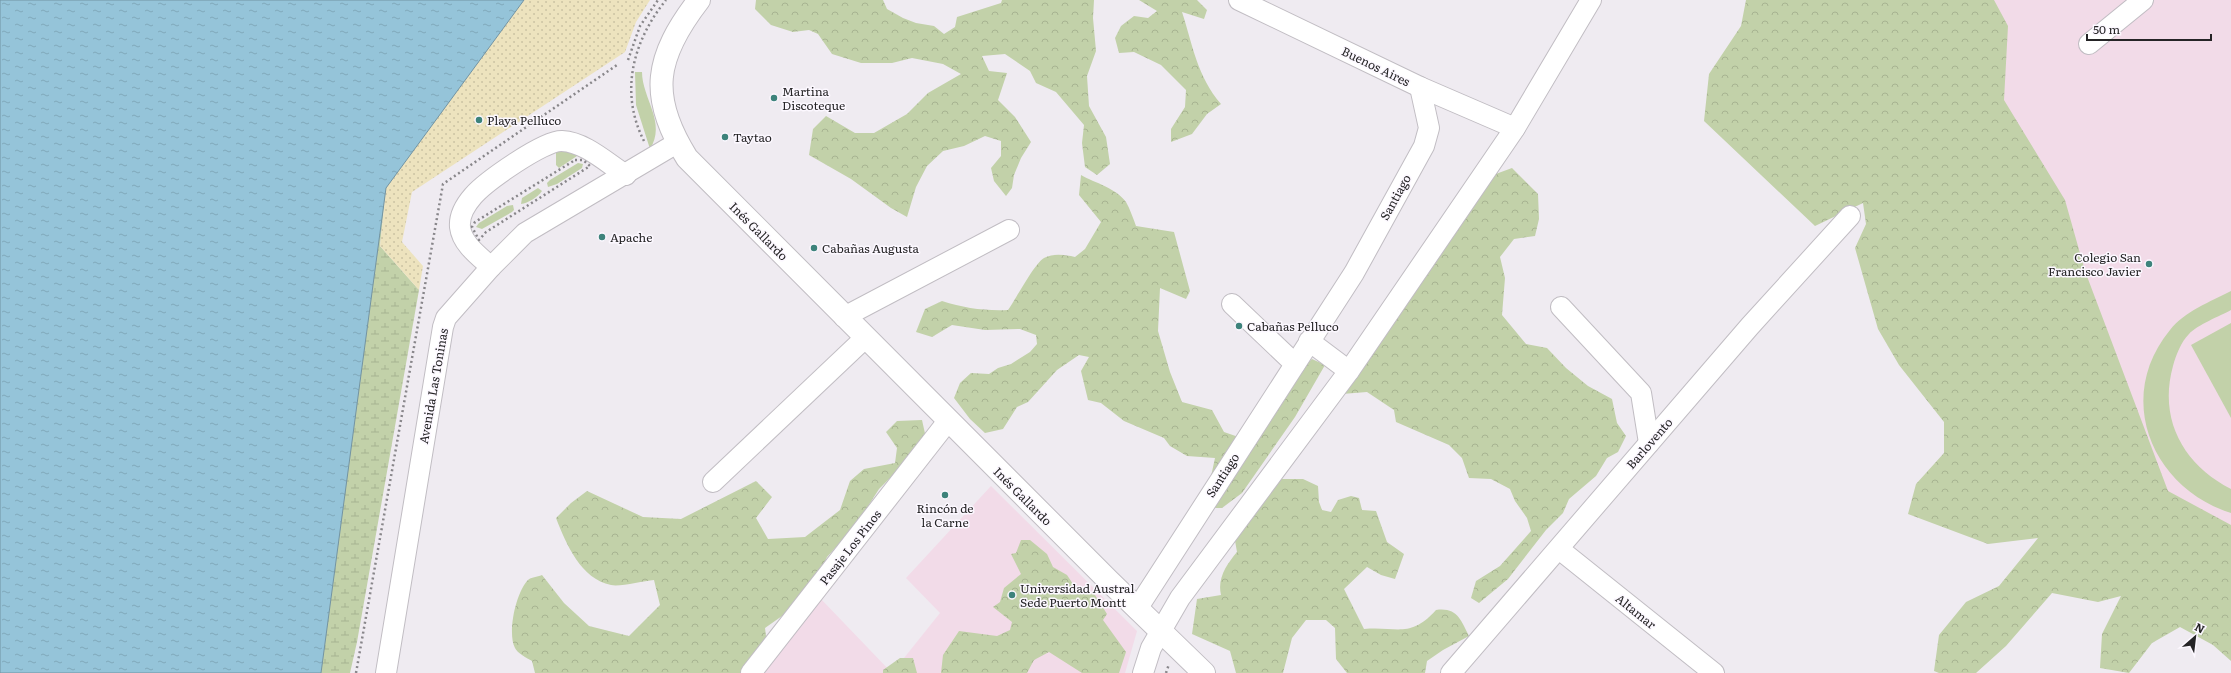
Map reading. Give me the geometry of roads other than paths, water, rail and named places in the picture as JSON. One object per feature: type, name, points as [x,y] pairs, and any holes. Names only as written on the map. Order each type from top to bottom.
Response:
[{"type":"highway","name":"Inés Gallardo","points":[[699,0],[668,49],[661,75],[661,91],[666,116],[677,143],[694,167],[1160,632],[1204,673]]},
{"type":"street","name":"Buenos Aires","points":[[1239,0],[1261,5],[1420,87],[1515,128]]},
{"type":"street","points":[[1143,673],[1151,648],[1180,598],[1349,371],[1515,128],[1591,0]]},
{"type":"street","points":[[2089,44],[2143,0]]},
{"type":"street","name":"Santiago","points":[[1137,609],[1354,273],[1424,146],[1429,128],[1420,87]]},
{"type":"street","points":[[491,267],[466,242],[460,226],[463,211],[467,204],[485,185],[543,146],[562,141],[585,149],[626,175]]},
{"type":"street","name":"Avenida Las Toninas","points":[[386,673],[443,327],[450,311],[491,267],[531,229],[626,175],[677,143]]},
{"type":"street","name":"Barlovento","points":[[1451,673],[1559,550],[1750,326],[1850,216]]},
{"type":"street","points":[[844,317],[1009,230]]},
{"type":"street","points":[[1232,304],[1295,364]]},
{"type":"street","points":[[1561,307],[1641,392],[1649,443]]},
{"type":"street","points":[[712,482],[865,338]]},
{"type":"street","points":[[1309,341],[1349,371]]},
{"type":"street","name":"Pasaje Los Pinos","points":[[751,673],[948,421]]},
{"type":"street","name":"Altamar","points":[[1559,550],[1714,673]]},
{"type":"water","points":[[0,0],[524,0],[386,188],[321,673],[0,673]]},
{"type":"place","name":"Martina Discoteque","points":[[774,98]]},
{"type":"place","name":"Playa Pelluco","points":[[479,120]]},
{"type":"place","name":"Taytao","points":[[725,137]]},
{"type":"place","name":"Apache","points":[[602,237]]},
{"type":"place","name":"Cabañas Augusta","points":[[814,248]]},
{"type":"place","name":"Colegio San Francisco Javier","points":[[2149,264]]},
{"type":"place","name":"Cabañas Pelluco","points":[[1239,326]]},
{"type":"place","name":"Rincón de la Carne","points":[[945,495]]},
{"type":"place","name":"Universidad Austral Sede Puerto Montt","points":[[1012,595]]}]
